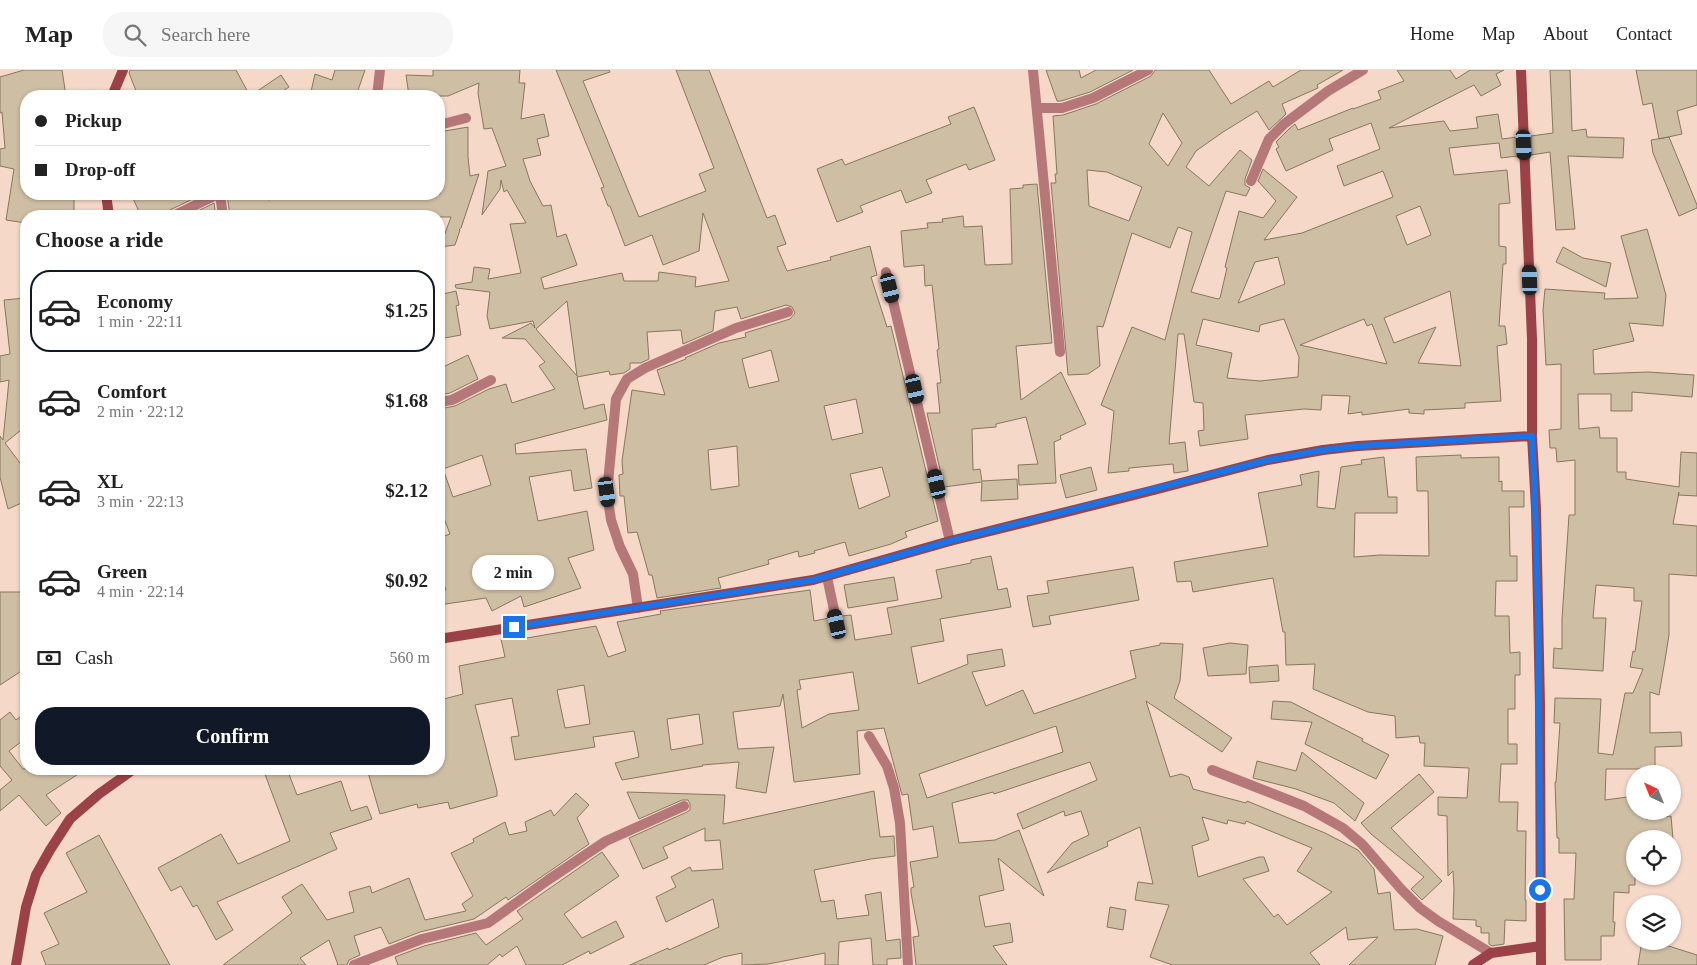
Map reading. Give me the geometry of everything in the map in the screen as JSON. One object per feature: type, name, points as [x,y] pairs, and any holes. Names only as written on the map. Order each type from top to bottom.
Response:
[{"type":"street","points":[[115,90],[123,70]]},
{"type":"street","points":[[378,90],[380,70]]},
{"type":"street","points":[[1033,70],[1060,352]]},
{"type":"street","points":[[1037,108],[1062,108],[1093,98],[1148,70]]},
{"type":"street","points":[[1251,181],[1269,139],[1284,124],[1328,91],[1363,70]]},
{"type":"street","points":[[1521,70],[1532,338],[1532,436],[1536,509],[1540,705],[1541,965]]},
{"type":"street","points":[[445,123],[466,118]]},
{"type":"street","points":[[186,210],[206,200]]},
{"type":"street","points":[[886,272],[950,541]]},
{"type":"street","points":[[638,608],[633,574],[620,547],[611,520],[607,492],[616,398],[627,379],[645,368],[736,328],[788,312]]},
{"type":"street","points":[[445,401],[452,400],[491,380]]},
{"type":"street","points":[[445,638],[826,577],[950,541],[1268,460],[1305,453],[1358,446],[1532,436]]},
{"type":"street","points":[[826,577],[837,624]]},
{"type":"street","points":[[869,736],[887,766],[894,788],[900,823],[908,965]]},
{"type":"street","points":[[1212,770],[1304,806],[1343,828],[1362,844],[1420,908],[1438,922],[1491,953]]},
{"type":"street","points":[[16,965],[26,907],[36,875],[50,850],[70,819],[99,794],[126,775]]},
{"type":"street","points":[[354,965],[422,939],[488,923],[606,841],[684,806]]},
{"type":"street","points":[[1473,965],[1491,953],[1541,946]]},
{"type":"building","points":[[24,70],[62,70],[65,90],[20,90],[20,200],[74,200],[74,210],[20,210],[20,222],[6,220],[14,169],[0,166],[0,149],[5,148],[2,112],[0,113],[0,77]]},
{"type":"building","points":[[130,70],[236,70],[247,90],[136,90],[129,73]]},
{"type":"building","points":[[335,70],[365,70],[358,90],[311,90],[315,74],[332,80]]},
{"type":"building","points":[[433,70],[520,70],[519,83],[525,83],[521,119],[544,114],[549,136],[537,139],[541,155],[523,159],[530,181],[543,206],[551,205],[557,237],[566,234],[577,265],[541,278],[544,289],[622,273],[624,281],[658,281],[659,272],[696,277],[695,287],[729,281],[703,213],[699,251],[663,265],[652,235],[625,246],[601,188],[604,187],[556,70],[609,70],[610,72],[583,81],[639,217],[706,191],[699,174],[714,168],[676,70],[709,70],[767,218],[775,215],[786,244],[777,247],[787,271],[831,260],[830,257],[870,246],[877,275],[871,277],[887,327],[891,326],[938,521],[905,532],[907,537],[891,544],[849,556],[845,542],[799,557],[798,551],[768,560],[769,564],[718,578],[721,588],[657,598],[652,575],[649,575],[637,532],[628,533],[624,496],[620,496],[619,475],[623,474],[622,461],[632,390],[665,395],[657,370],[719,343],[746,337],[745,333],[790,319],[795,313],[792,307],[786,305],[741,319],[737,307],[715,311],[713,331],[683,344],[681,330],[647,332],[649,359],[641,363],[630,363],[630,369],[624,373],[610,375],[609,371],[577,377],[584,409],[604,404],[607,420],[515,444],[516,454],[586,449],[592,488],[574,491],[571,470],[529,477],[538,521],[587,511],[594,550],[568,558],[581,588],[524,607],[521,596],[492,611],[486,598],[445,604],[445,536],[450,534],[445,521],[445,475],[453,497],[491,485],[482,455],[445,468],[445,408],[455,406],[489,389],[506,384],[512,403],[555,389],[539,366],[545,362],[525,339],[502,338],[531,323],[535,328],[533,321],[490,329],[487,316],[490,292],[456,288],[455,285],[472,282],[474,267],[490,269],[488,279],[521,273],[510,224],[526,223],[507,190],[504,192],[501,180],[500,189],[482,215],[488,171],[506,166],[492,128],[484,129],[478,93],[479,83],[445,96],[445,90],[408,90],[406,75],[433,76]],"holes":[[[567,301],[577,376],[536,329]],[[771,350],[779,381],[749,388],[742,359]],[[856,399],[863,433],[832,440],[824,406]],[[737,446],[739,486],[711,490],[708,450]],[[882,467],[890,496],[859,509],[850,474]]]},
{"type":"building","points":[[1046,70],[1079,70],[1081,78],[1096,70],[1133,70],[1090,92],[1057,101]]},
{"type":"building","points":[[1155,70],[1209,70],[1231,104],[1269,81],[1273,87],[1301,70],[1343,70],[1317,85],[1318,88],[1282,104],[1286,114],[1269,130],[1257,111],[1196,151],[1186,167],[1209,186],[1240,150],[1252,160],[1245,179],[1245,185],[1250,188],[1246,196],[1226,191],[1191,292],[1218,299],[1220,298],[1227,268],[1225,267],[1239,211],[1263,218],[1276,201],[1258,181],[1263,169],[1297,197],[1264,240],[1302,233],[1393,197],[1383,171],[1344,186],[1337,166],[1380,149],[1371,123],[1329,139],[1333,150],[1286,171],[1276,149],[1279,147],[1276,142],[1295,124],[1298,130],[1381,99],[1378,91],[1404,81],[1397,70],[1450,70],[1456,79],[1470,70],[1504,70],[1496,74],[1501,85],[1481,96],[1474,85],[1389,128],[1444,121],[1450,131],[1478,128],[1476,117],[1498,114],[1502,139],[1517,137],[1518,156],[1501,158],[1499,143],[1449,148],[1454,175],[1507,170],[1510,203],[1499,204],[1499,246],[1506,247],[1506,264],[1503,264],[1499,326],[1505,326],[1507,344],[1497,346],[1501,401],[1465,403],[1465,408],[1424,410],[1424,414],[1409,413],[1409,409],[1362,415],[1362,412],[1348,414],[1350,396],[1322,395],[1321,410],[1304,409],[1245,415],[1248,439],[1200,446],[1198,431],[1204,430],[1203,403],[1194,402],[1184,334],[1178,334],[1169,444],[1185,442],[1188,471],[1174,473],[1173,464],[1129,468],[1129,471],[1108,473],[1114,411],[1101,405],[1132,327],[1165,340],[1192,232],[1178,227],[1170,248],[1132,233],[1103,327],[1097,326],[1100,366],[1088,374],[1068,375],[1051,183],[1056,183],[1055,174],[1057,174],[1053,116],[1063,115],[1096,104],[1151,76]],"holes":[[[1163,113],[1182,143],[1168,166],[1149,144]],[[1087,170],[1107,172],[1142,187],[1129,221],[1089,206]],[[1420,206],[1431,235],[1407,245],[1396,216]],[[1278,257],[1285,284],[1238,303],[1255,262]],[[1450,291],[1461,366],[1418,363],[1436,327],[1394,343],[1384,318]],[[1203,319],[1259,332],[1260,325],[1284,319],[1299,357],[1298,377],[1260,381],[1227,378],[1232,353],[1196,345]],[[1364,319],[1367,326],[1372,324],[1387,364],[1300,345]]]},
{"type":"building","points":[[1550,70],[1570,70],[1572,131],[1586,129],[1587,137],[1624,138],[1623,158],[1568,156],[1575,229],[1556,230],[1550,152],[1531,155],[1531,136],[1553,133]]},
{"type":"building","points":[[1636,70],[1697,70],[1697,105],[1677,111],[1682,134],[1659,139],[1652,103],[1643,105]]},
{"type":"building","points":[[281,75],[289,87],[284,90],[259,90]]},
{"type":"building","points":[[974,107],[995,160],[969,170],[966,164],[926,180],[932,193],[906,203],[901,190],[860,206],[863,212],[837,222],[817,169],[842,159],[845,165],[951,124],[948,117]]},
{"type":"building","points":[[468,127],[470,176],[479,174],[455,245],[445,246],[445,233],[451,217],[445,217],[445,210],[229,210],[228,200],[445,200],[445,131]]},
{"type":"building","points":[[1669,137],[1697,205],[1697,208],[1679,216],[1653,153],[1651,140]]},
{"type":"building","points":[[1037,184],[1052,343],[1016,346],[1021,400],[1061,372],[1086,424],[1060,436],[1061,439],[1054,442],[1056,483],[1019,485],[1018,465],[1038,464],[1026,417],[996,424],[996,427],[972,429],[973,470],[980,469],[982,481],[1017,479],[1018,499],[981,501],[982,482],[944,487],[927,413],[940,413],[937,383],[941,383],[937,350],[939,349],[932,285],[925,286],[924,265],[904,267],[901,231],[928,228],[927,223],[943,222],[942,219],[963,216],[964,227],[982,226],[985,265],[1012,264],[1010,189],[1023,188],[1023,185]]},
{"type":"building","points":[[134,200],[191,200],[170,210],[138,210]]},
{"type":"building","points":[[214,203],[215,210],[200,210]]},
{"type":"building","points":[[1647,229],[1666,295],[1663,326],[1629,323],[1634,341],[1593,350],[1594,374],[1648,372],[1694,375],[1692,397],[1632,392],[1632,411],[1611,411],[1611,394],[1578,394],[1579,429],[1599,427],[1600,438],[1617,438],[1617,472],[1626,472],[1626,479],[1679,487],[1681,452],[1697,453],[1697,496],[1678,495],[1673,524],[1697,526],[1697,576],[1669,574],[1669,635],[1665,660],[1659,695],[1650,692],[1650,733],[1681,732],[1682,746],[1655,747],[1655,765],[1626,765],[1626,769],[1606,769],[1605,800],[1626,797],[1626,820],[1671,820],[1672,830],[1626,830],[1626,885],[1629,885],[1629,893],[1614,892],[1614,936],[1601,936],[1601,960],[1565,960],[1564,899],[1574,899],[1576,853],[1559,853],[1555,782],[1560,723],[1554,723],[1555,698],[1601,699],[1598,753],[1613,755],[1625,693],[1633,693],[1643,669],[1630,667],[1633,651],[1635,652],[1642,601],[1634,601],[1634,588],[1596,585],[1593,618],[1606,618],[1603,671],[1553,668],[1554,648],[1562,649],[1562,619],[1569,515],[1575,515],[1575,460],[1557,462],[1556,448],[1550,448],[1549,430],[1561,429],[1561,364],[1546,365],[1543,310],[1545,289],[1605,293],[1604,299],[1638,298],[1621,236]]},
{"type":"building","points":[[1563,247],[1583,258],[1611,263],[1606,287],[1556,262]]},
{"type":"building","points":[[456,291],[459,305],[456,306],[461,335],[445,338],[445,294]]},
{"type":"building","points":[[20,299],[20,431],[5,443],[20,463],[20,504],[8,509],[0,477],[0,436],[3,440],[9,380],[0,382],[0,356],[10,354],[4,300]]},
{"type":"building","points":[[468,355],[478,379],[445,394],[445,366]]},
{"type":"building","points":[[1461,455],[1461,458],[1499,457],[1499,482],[1502,481],[1502,491],[1524,491],[1524,507],[1509,507],[1510,556],[1517,556],[1517,581],[1496,581],[1495,616],[1509,616],[1510,653],[1520,652],[1520,675],[1515,675],[1515,709],[1508,709],[1508,744],[1517,744],[1517,764],[1501,764],[1499,802],[1518,802],[1517,831],[1526,831],[1526,921],[1505,920],[1504,944],[1492,946],[1489,944],[1489,933],[1481,933],[1481,927],[1476,926],[1476,920],[1453,919],[1453,871],[1448,876],[1447,816],[1438,815],[1438,797],[1467,798],[1469,768],[1424,766],[1425,743],[1420,743],[1419,736],[1396,738],[1395,716],[1368,712],[1313,689],[1315,664],[1286,665],[1285,632],[1283,632],[1273,578],[1193,592],[1191,581],[1177,582],[1174,562],[1268,546],[1258,493],[1302,485],[1300,475],[1319,471],[1317,507],[1335,509],[1341,467],[1362,464],[1361,460],[1384,457],[1388,497],[1397,497],[1397,513],[1355,513],[1354,557],[1380,555],[1429,556],[1428,491],[1417,491],[1416,457]]},
{"type":"building","points":[[1091,467],[1097,490],[1066,498],[1060,475]]},
{"type":"building","points":[[991,556],[998,590],[1007,588],[1011,607],[940,619],[944,641],[911,647],[918,684],[968,664],[967,655],[1002,649],[1005,666],[972,672],[986,706],[1023,690],[1034,714],[1136,678],[1130,651],[1160,645],[1160,643],[1183,644],[1180,681],[1174,698],[1232,738],[1222,752],[1146,701],[1170,777],[1181,774],[1189,777],[1193,789],[1246,803],[1247,801],[1325,833],[1358,850],[1374,869],[1378,894],[1390,892],[1394,930],[1417,929],[1443,936],[1435,965],[1349,965],[1378,937],[1348,940],[1346,927],[1310,953],[1320,965],[1172,965],[1150,957],[1169,905],[1135,900],[1138,882],[1153,884],[1140,827],[1107,842],[1108,846],[1047,873],[1072,843],[1089,835],[1081,811],[1065,816],[1064,811],[1023,829],[1017,814],[1097,780],[1090,762],[994,794],[993,792],[952,803],[959,843],[995,840],[1019,830],[1044,896],[998,858],[1004,890],[979,896],[985,927],[1010,923],[1013,942],[993,946],[1007,965],[916,965],[913,937],[919,936],[911,893],[911,888],[914,887],[910,862],[938,857],[933,826],[913,830],[908,794],[902,795],[884,728],[857,731],[860,774],[794,782],[783,694],[780,706],[733,712],[738,749],[774,747],[766,793],[736,788],[739,762],[702,765],[622,780],[615,763],[639,757],[634,731],[593,737],[595,747],[515,760],[511,737],[519,736],[512,698],[475,705],[497,796],[450,809],[448,802],[418,808],[417,804],[380,814],[369,775],[445,775],[445,699],[463,694],[459,666],[505,657],[501,639],[526,635],[527,638],[596,626],[608,657],[626,651],[617,622],[661,614],[660,611],[810,590],[814,621],[829,618],[832,628],[838,631],[844,626],[842,616],[851,615],[855,640],[892,634],[887,608],[942,598],[936,570],[971,563],[971,560]],"holes":[[[853,672],[859,710],[829,714],[802,728],[797,690],[801,689],[799,680]],[[584,685],[590,724],[565,728],[557,690]],[[699,714],[703,744],[671,750],[667,719]],[[1056,726],[1063,752],[927,798],[919,774]],[[1202,817],[1227,824],[1228,820],[1245,824],[1246,821],[1312,848],[1297,871],[1332,892],[1287,925],[1278,914],[1274,917],[1243,879],[1269,871],[1264,857],[1198,877],[1192,846],[1209,840]]]},
{"type":"building","points":[[1133,567],[1139,600],[1049,616],[1051,624],[1033,627],[1027,596],[1049,593],[1047,581]]},
{"type":"building","points":[[894,577],[898,600],[848,608],[844,585]]},
{"type":"building","points":[[0,592],[20,592],[20,672],[0,685]]},
{"type":"building","points":[[1230,643],[1248,645],[1246,674],[1208,676],[1203,648]]},
{"type":"building","points":[[1278,665],[1279,681],[1250,683],[1249,667]]},
{"type":"building","points":[[1273,701],[1291,702],[1363,739],[1362,741],[1389,755],[1376,779],[1305,744],[1312,722],[1271,719]]},
{"type":"building","points":[[10,712],[16,720],[20,717],[20,743],[9,751],[20,765],[20,775],[77,775],[46,795],[61,813],[46,826],[19,795],[0,811],[0,790],[12,780],[0,766],[0,720]]},
{"type":"building","points":[[1302,752],[1364,803],[1355,821],[1334,803],[1296,789],[1253,778],[1257,761],[1296,771]]},
{"type":"building","points":[[1419,774],[1434,792],[1391,828],[1442,881],[1422,900],[1411,889],[1424,877],[1371,834],[1361,823]]},
{"type":"building","points":[[265,775],[289,775],[297,795],[341,781],[351,811],[367,806],[372,819],[330,833],[337,849],[217,902],[233,930],[216,940],[197,905],[193,907],[181,886],[171,891],[158,868],[221,834],[238,864],[290,841]]},
{"type":"building","points":[[874,791],[880,837],[894,836],[895,856],[814,870],[821,902],[834,900],[837,919],[869,915],[865,895],[881,892],[886,941],[900,939],[901,958],[887,959],[887,965],[873,965],[871,938],[839,942],[838,965],[825,965],[825,953],[768,964],[742,965],[742,953],[723,957],[704,965],[630,965],[668,948],[669,950],[719,927],[713,899],[666,922],[656,897],[676,887],[671,877],[690,867],[692,871],[723,869],[720,840],[705,841],[705,828],[663,847],[668,858],[643,869],[629,838],[687,812],[690,810],[690,804],[688,800],[682,800],[639,819],[627,792],[725,795],[723,824]]},
{"type":"building","points":[[576,793],[589,805],[577,818],[589,844],[508,900],[506,897],[474,919],[420,932],[389,944],[381,927],[354,936],[360,955],[349,960],[347,965],[338,965],[329,940],[300,958],[306,965],[223,965],[292,913],[282,897],[302,884],[327,920],[354,912],[349,892],[370,886],[372,893],[409,878],[425,920],[466,911],[462,904],[473,896],[451,853],[474,842],[473,839],[505,822],[509,835],[527,831],[525,822],[551,810],[554,816]]},
{"type":"building","points":[[99,835],[170,965],[46,965],[41,952],[59,944],[44,913],[87,892],[66,853]]},
{"type":"building","points":[[602,852],[619,876],[564,914],[582,938],[616,921],[624,937],[590,954],[589,951],[562,965],[526,965],[517,946],[502,957],[500,954],[487,965],[398,965],[395,957],[424,946],[476,933],[486,945],[523,919],[517,911]]},
{"type":"building","points":[[1110,907],[1126,910],[1123,930],[1107,927]]},
{"type":"building","points":[[1640,950],[1681,950],[1697,955],[1697,965],[1638,965]]},
{"type":"route","points":[[514,627],[813,580],[950,541],[1268,460],[1358,446],[1532,436],[1536,509],[1540,705],[1540,890]]}]
